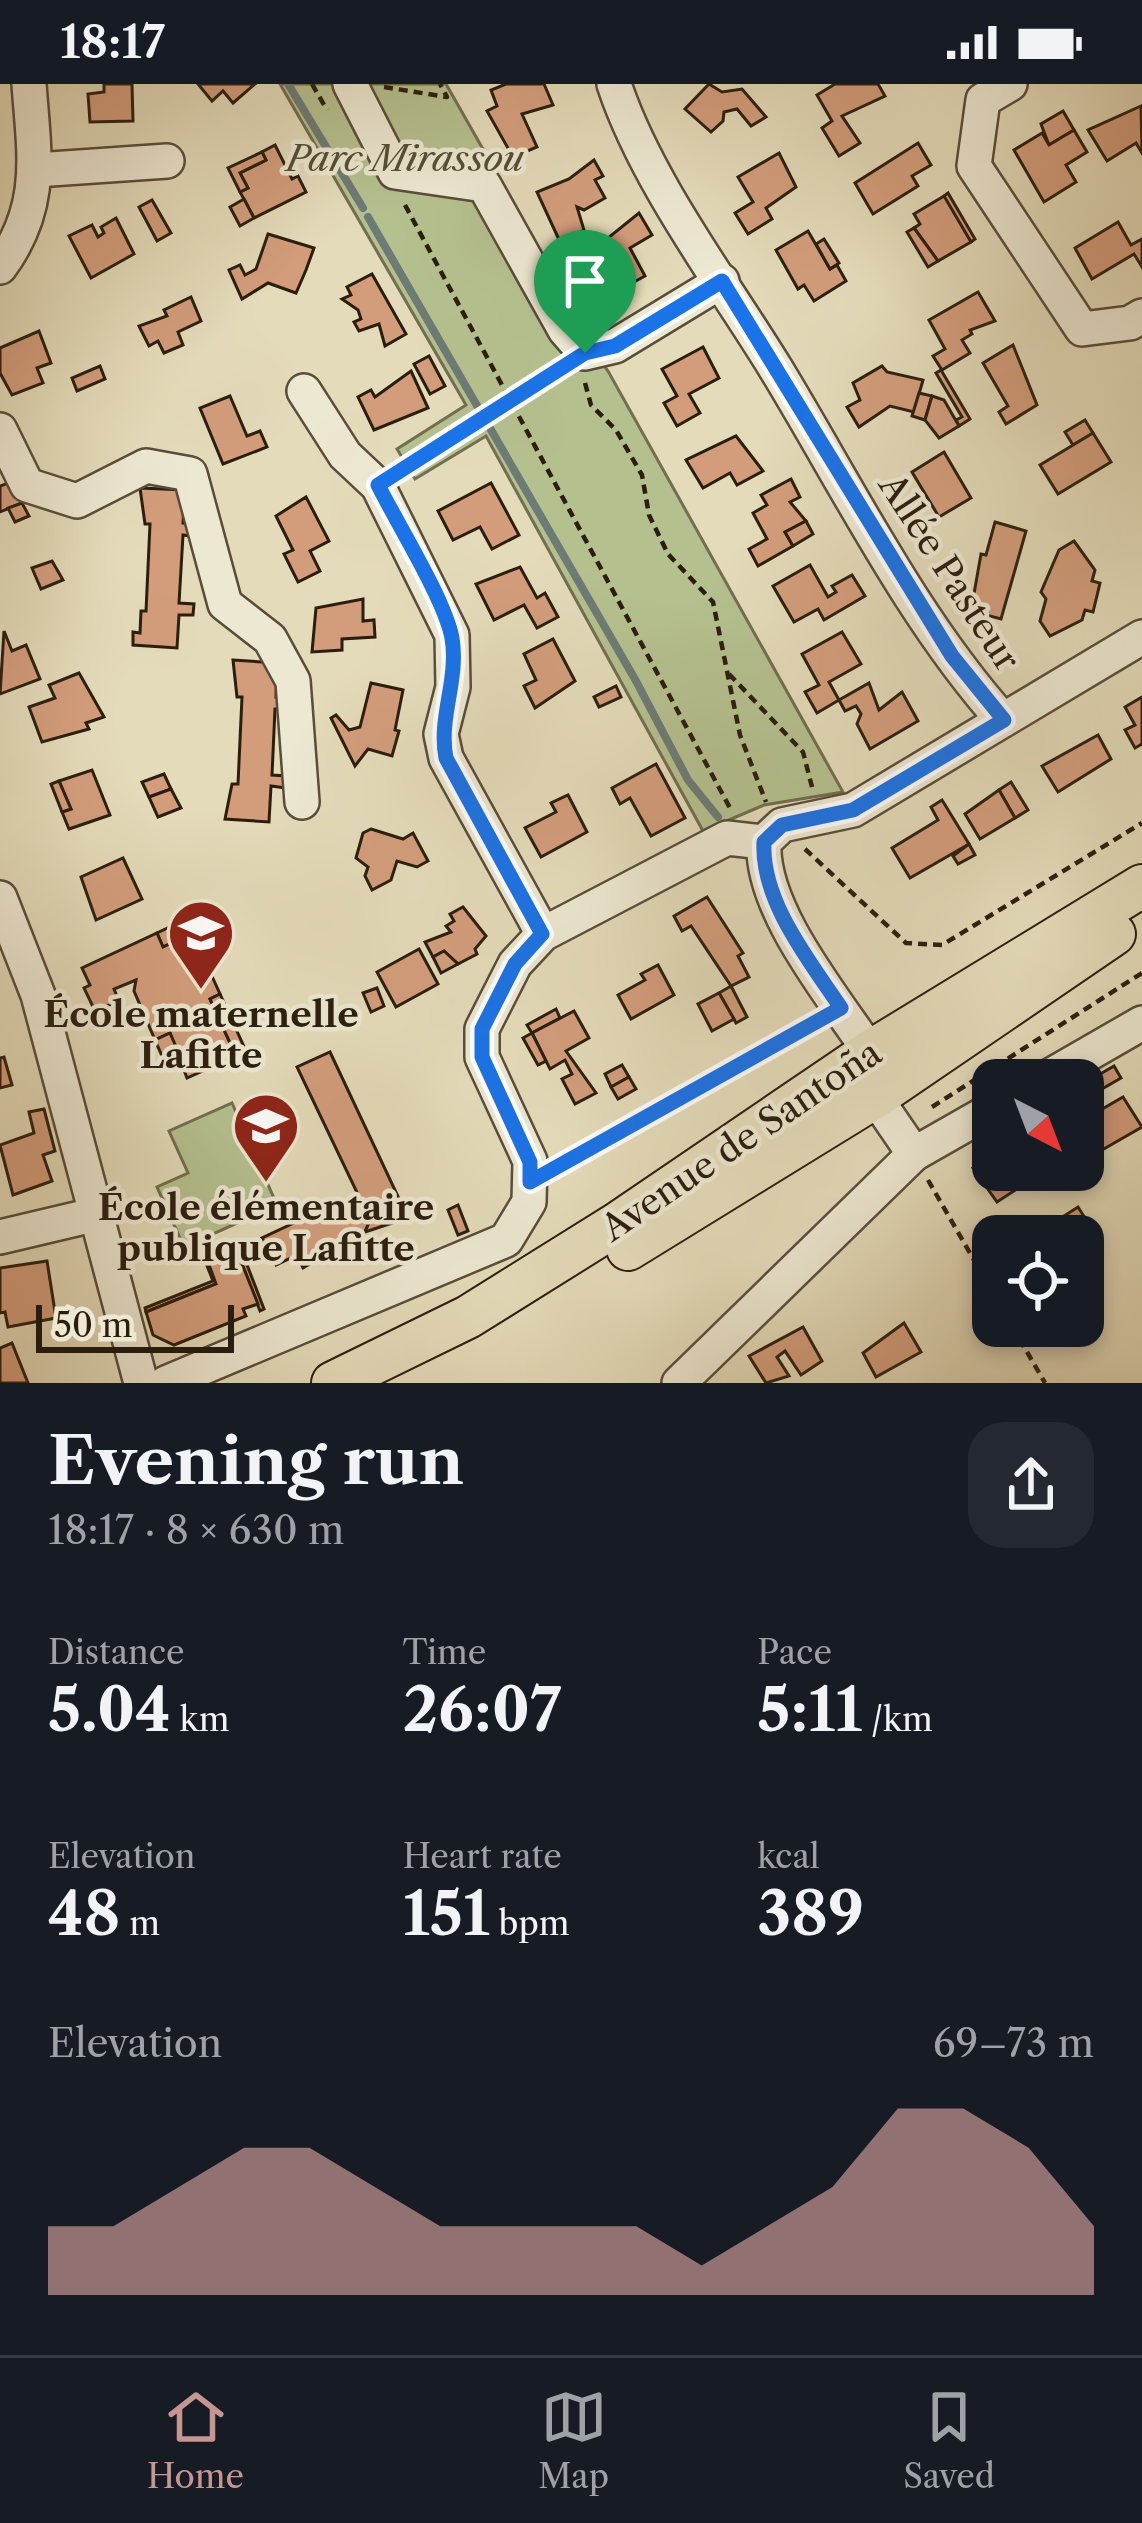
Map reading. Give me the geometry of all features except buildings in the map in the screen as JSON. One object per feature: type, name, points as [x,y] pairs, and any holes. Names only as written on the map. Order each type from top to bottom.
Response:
[{"type":"main road","name":"Avenue de Santoña","points":[[333,1383],[487,1306],[870,1052],[1142,886]]},
{"type":"main road","name":"Avenue de Santoña","points":[[379,1383],[476,1337],[627,1250],[875,1097],[1142,915]]},
{"type":"main road","points":[[875,1097],[867,1075],[982,1003],[1088,918]]},
{"type":"street","points":[[0,267],[29,218],[36,170],[29,84]]},
{"type":"street","name":"Allée Pasteur","points":[[542,934],[727,838],[853,810],[1004,720],[952,656],[722,281],[627,122],[614,84]]},
{"type":"street","points":[[1010,84],[983,100],[974,166],[1082,328],[1130,323],[1142,316]]},
{"type":"street","points":[[352,89],[395,172],[484,185],[565,330],[585,353],[615,346],[722,281]]},
{"type":"street","points":[[36,170],[167,161]]},
{"type":"street","points":[[166,1383],[460,1263],[506,1240],[530,1202],[530,1162],[482,1057],[482,1029],[515,964],[542,934],[446,758],[441,734],[453,688],[452,635],[378,485],[345,454],[304,391]]},
{"type":"street","points":[[0,430],[27,485],[77,501],[146,466],[190,474],[225,604],[270,639],[292,681],[302,802]]},
{"type":"street","points":[[1004,720],[1142,637]]},
{"type":"street","points":[[772,826],[763,868],[773,893],[870,1052]]},
{"type":"street","points":[[0,898],[38,995],[92,1215],[141,1383]]},
{"type":"street","points":[[1079,1059],[1142,1023]]},
{"type":"street","points":[[875,1097],[914,1154]]},
{"type":"street","points":[[679,1383],[914,1154],[972,1120]]},
{"type":"street","points":[[0,1237],[92,1215]]},
{"type":"path","points":[[312,84],[338,128]]},
{"type":"path","points":[[352,89],[373,85],[447,97],[440,84]]},
{"type":"path","points":[[398,192],[701,764],[735,816]]},
{"type":"path","points":[[378,485],[585,353],[591,405],[616,430],[642,475],[650,515],[668,554],[713,602],[740,735],[772,826],[906,943],[942,945],[1142,823]]},
{"type":"path","points":[[729,674],[803,752],[816,806]]},
{"type":"path","points":[[955,1090],[1142,973]]},
{"type":"path","points":[[530,1182],[841,1008]]},
{"type":"path","points":[[914,1154],[972,1256]]},
{"type":"path","points":[[1024,1347],[1045,1383]]},
{"type":"green space","name":"Parc Mirassou","points":[[280,84],[446,84],[488,158],[475,194],[608,371],[843,792],[764,805],[703,831],[486,436],[415,479],[397,449],[466,405]]},
{"type":"green space","points":[[232,1103],[277,1205],[184,1247],[157,1187],[188,1173],[169,1131]]},
{"type":"waterway","points":[[288,84],[363,208]]},
{"type":"waterway","points":[[368,217],[636,681],[688,780],[718,817]]},
{"type":"place","name":"École maternelle Lafitte","points":[[201,992]]},
{"type":"place","name":"École élémentaire publique Lafitte","points":[[266,1185]]},
{"type":"route","points":[[722,281],[952,656],[1004,720],[853,810],[782,825],[764,842],[763,868],[773,893],[841,1008],[530,1182],[530,1162],[482,1057],[482,1029],[515,964],[542,934],[446,758],[441,734],[453,688],[452,635],[378,485],[585,353],[615,346],[722,281]]}]
